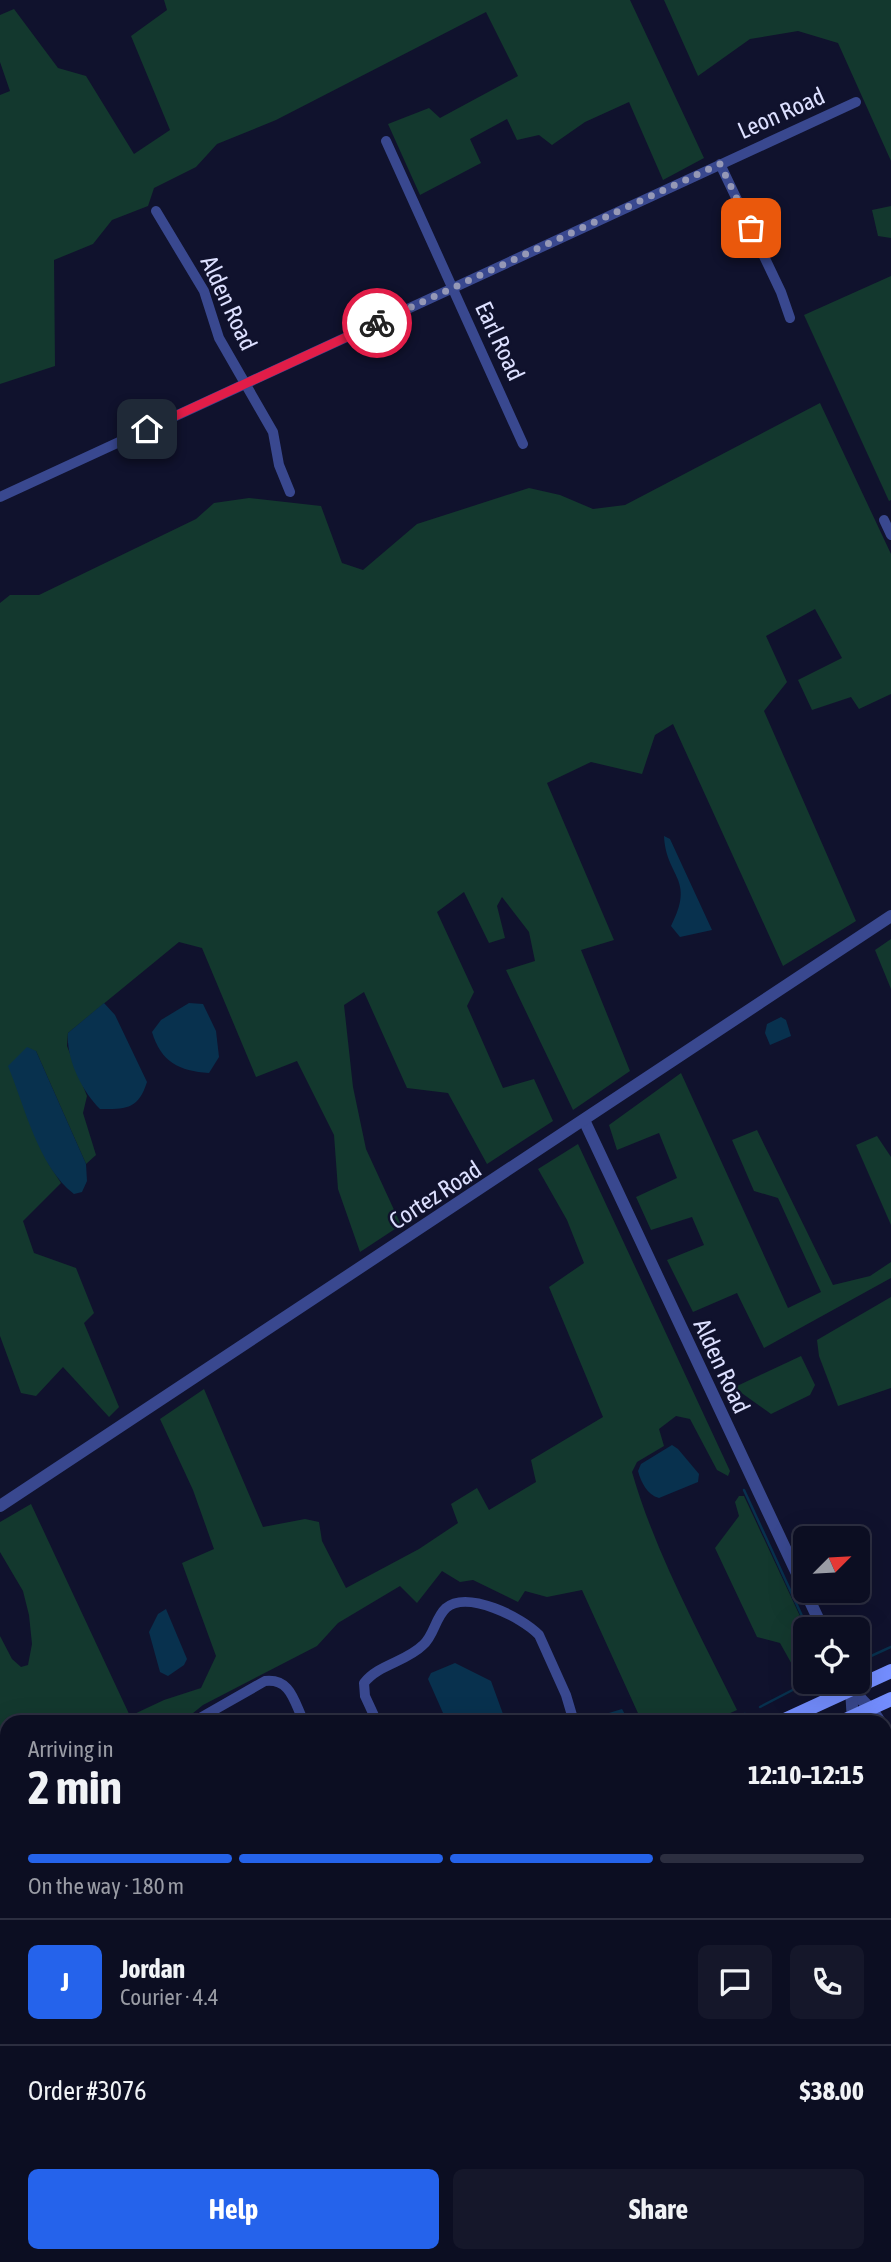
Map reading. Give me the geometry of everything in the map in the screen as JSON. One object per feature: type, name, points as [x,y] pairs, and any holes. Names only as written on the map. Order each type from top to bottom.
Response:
[{"type":"main road","points":[[870,1678],[891,1671]]},
{"type":"main road","points":[[793,1715],[832,1694]]},
{"type":"main road","points":[[858,1715],[891,1699]]},
{"type":"street","name":"Leon Road","points":[[0,497],[856,102]]},
{"type":"street","name":"Earl Road","points":[[386,141],[523,444]]},
{"type":"street","points":[[720,164],[781,292],[790,318]]},
{"type":"street","name":"Alden Road","points":[[156,211],[204,290],[219,338],[273,432],[279,465],[290,492]]},
{"type":"street","points":[[884,520],[891,535]]},
{"type":"street","name":"Cortez Road","points":[[0,1506],[891,916]]},
{"type":"street","name":"Alden Road","points":[[584,1120],[817,1617]]},
{"type":"street","points":[[374,1715],[365,1696],[365,1683],[372,1674],[426,1644],[440,1614],[447,1606],[464,1600],[478,1602],[532,1627],[539,1635],[566,1695],[572,1715]]},
{"type":"street","points":[[205,1715],[265,1681],[277,1679],[286,1684],[301,1715]]},
{"type":"street","points":[[848,1715],[849,1694]]},
{"type":"street","points":[[859,1694],[873,1707],[877,1715]]},
{"type":"green space","points":[[164,0],[630,0],[704,158],[663,180],[629,102],[585,122],[552,145],[539,135],[517,140],[507,119],[470,139],[481,163],[420,195],[388,124],[429,108],[440,118],[518,76],[486,12],[276,120],[217,144],[196,167],[154,188],[148,206],[112,220],[93,244],[54,260],[55,366],[0,384],[0,95],[10,91],[0,62],[0,15],[14,9],[58,68],[86,76],[134,154],[170,130],[131,36],[167,10]]},
{"type":"green space","points":[[664,0],[891,0],[891,161],[838,43],[798,31],[750,39],[698,76]]},
{"type":"green space","points":[[891,206],[891,238],[878,236],[872,210]]},
{"type":"green space","points":[[891,276],[891,500],[889,501],[804,315]]},
{"type":"green space","points":[[820,403],[891,554],[891,694],[859,709],[851,697],[812,710],[798,680],[842,658],[815,609],[766,636],[787,682],[764,711],[856,921],[783,966],[673,724],[655,735],[642,774],[591,762],[547,783],[614,940],[581,950],[630,1071],[573,1110],[506,970],[535,961],[529,932],[502,897],[497,906],[505,938],[489,943],[464,892],[437,912],[474,992],[467,1006],[503,1088],[534,1079],[553,1121],[487,1164],[448,1093],[407,1088],[364,992],[344,1005],[353,1087],[366,1149],[401,1225],[360,1252],[338,1189],[334,1135],[297,1061],[256,1077],[202,948],[179,942],[68,1033],[67,1046],[87,1096],[83,1113],[96,1155],[86,1164],[36,1051],[48,1163],[61,1183],[23,1221],[34,1253],[76,1268],[94,1313],[84,1323],[119,1407],[109,1417],[63,1367],[36,1396],[21,1393],[0,1336],[0,603],[10,595],[39,595],[196,519],[214,503],[249,498],[321,506],[342,563],[363,570],[417,524],[529,488],[560,495],[593,509],[625,505]]},
{"type":"green space","points":[[891,939],[891,989],[875,950]]},
{"type":"green space","points":[[681,1073],[788,1308],[821,1292],[778,1198],[754,1191],[732,1140],[757,1130],[833,1285],[870,1276],[891,1262],[891,1278],[764,1348],[737,1293],[693,1312],[667,1260],[704,1245],[692,1217],[651,1230],[636,1197],[677,1178],[659,1133],[617,1150],[609,1125]]},
{"type":"green space","points":[[877,1136],[891,1157],[891,1225],[856,1145]]},
{"type":"green space","points":[[578,1144],[730,1471],[728,1476],[717,1470],[690,1419],[676,1416],[659,1429],[664,1446],[637,1462],[632,1472],[666,1563],[737,1710],[726,1715],[639,1715],[582,1590],[547,1597],[525,1591],[518,1602],[473,1580],[460,1582],[442,1571],[417,1603],[400,1586],[338,1623],[317,1646],[203,1705],[191,1715],[132,1715],[164,1700],[201,1688],[216,1656],[182,1563],[214,1549],[193,1490],[160,1419],[204,1389],[263,1527],[305,1519],[319,1522],[322,1541],[346,1588],[419,1549],[458,1523],[451,1504],[477,1488],[489,1510],[536,1482],[531,1460],[603,1417],[549,1287],[584,1263],[567,1220],[538,1169]]},
{"type":"green space","points":[[891,1297],[891,1388],[838,1406],[819,1356],[817,1340]]},
{"type":"green space","points":[[801,1356],[815,1385],[810,1395],[771,1414],[736,1389],[737,1386]]},
{"type":"green space","points":[[739,1496],[744,1496],[800,1617],[793,1617],[793,1666],[780,1643],[757,1637],[715,1548],[739,1516],[735,1502]]},
{"type":"green space","points":[[31,1504],[130,1715],[0,1715],[0,1636],[12,1659],[21,1667],[28,1665],[32,1644],[23,1591],[0,1552],[0,1522]]},
{"type":"water","points":[[664,836],[670,839],[712,930],[680,937],[671,926],[681,898],[678,879],[669,861]]},
{"type":"water","points":[[104,1003],[115,1015],[147,1082],[140,1098],[124,1108],[100,1109],[81,1084],[72,1064],[68,1043],[68,1033]]},
{"type":"water","points":[[189,1003],[203,1004],[216,1031],[219,1057],[209,1073],[180,1067],[166,1058],[152,1032],[161,1020]]},
{"type":"water","points":[[781,1017],[786,1020],[791,1036],[770,1045],[765,1033],[767,1024]]},
{"type":"water","points":[[27,1047],[36,1051],[86,1164],[87,1181],[82,1192],[74,1194],[51,1168],[27,1117],[8,1066]]},
{"type":"water","points":[[672,1445],[699,1474],[698,1482],[659,1498],[648,1491],[638,1471],[641,1464]]},
{"type":"water","points":[[166,1609],[187,1659],[184,1665],[168,1676],[160,1672],[149,1632],[158,1614]]},
{"type":"water","points":[[455,1663],[491,1681],[503,1714],[444,1715],[428,1679],[431,1673]]},
{"type":"water","points":[[622,1709],[625,1715],[602,1715]]},
{"type":"waterway","points":[[744,1490],[802,1617]]},
{"type":"waterway","points":[[870,1657],[891,1647]]},
{"type":"waterway","points":[[760,1707],[793,1690]]},
{"type":"way so far","points":[[377,323],[720,164],[751,228]]},
{"type":"route","points":[[147,429],[377,323]]}]
